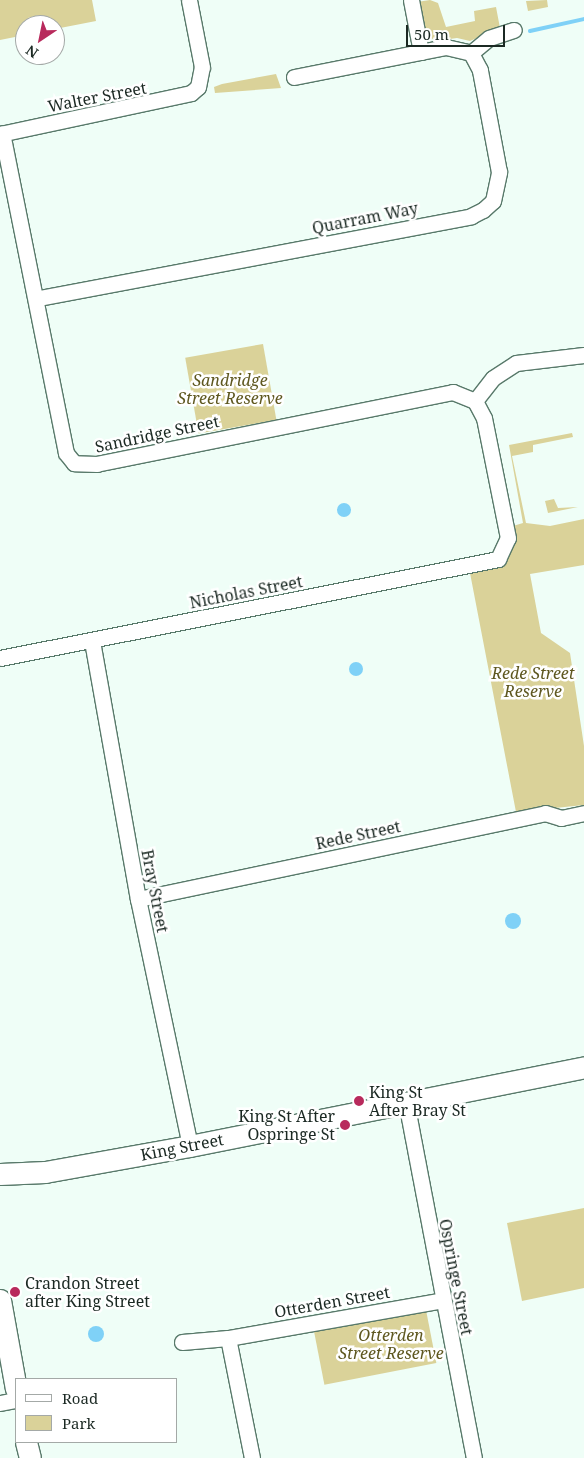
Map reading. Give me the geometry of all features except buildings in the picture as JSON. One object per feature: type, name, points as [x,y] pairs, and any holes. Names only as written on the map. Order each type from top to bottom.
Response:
[{"type":"main road","name":"King Street","points":[[0,1174],[45,1172],[190,1146],[584,1067]]},
{"type":"main road","name":"King Street","points":[[0,1190],[45,1172]]},
{"type":"main road","points":[[0,1300],[15,1383]]},
{"type":"main road","points":[[26,1443],[30,1458]]},
{"type":"street","name":"Walter Street","points":[[1,134],[181,98],[198,87],[202,67],[189,0]]},
{"type":"street","points":[[411,0],[421,52]]},
{"type":"street","points":[[294,77],[446,47],[472,53],[489,38],[514,30]]},
{"type":"street","name":"Quarram Way","points":[[39,298],[471,216],[483,210],[493,201],[499,172],[480,70],[472,53]]},
{"type":"street","name":"Sandridge Street","points":[[1,134],[39,298],[66,453],[79,466],[442,394],[464,395],[474,401]]},
{"type":"street","points":[[474,401],[493,378],[516,362],[584,355]]},
{"type":"street","name":"Nicholas Street","points":[[0,658],[498,559],[508,538],[484,418],[474,401]]},
{"type":"street","name":"Bray Street","points":[[92,641],[138,899],[190,1146]]},
{"type":"street","name":"Rede Street","points":[[138,899],[545,813],[561,818],[584,813]]},
{"type":"street","name":"Ospringe Street","points":[[406,1102],[474,1458]]},
{"type":"street","name":"Otterden Street","points":[[182,1342],[228,1338],[443,1300]]},
{"type":"street","points":[[228,1338],[252,1458]]},
{"type":"street","points":[[0,1403],[15,1400]]},
{"type":"green space","points":[[0,0],[92,0],[96,21],[65,27],[65,15],[15,15],[15,37],[0,40]]},
{"type":"green space","points":[[430,0],[438,3],[446,27],[475,21],[474,11],[496,7],[500,28],[470,41],[457,38],[435,41],[424,32],[417,2]]},
{"type":"green space","points":[[547,0],[548,7],[528,11],[526,1]]},
{"type":"green space","points":[[276,74],[281,88],[215,93],[214,87],[222,84]]},
{"type":"green space","name":"Sandridge Street Reserve","points":[[263,344],[276,420],[199,434],[185,358]]},
{"type":"green space","name":"Rede Street Reserve","points":[[572,433],[573,437],[533,445],[533,452],[512,456],[526,523],[550,526],[584,519],[584,565],[530,574],[541,633],[570,653],[584,746],[584,805],[516,812],[470,573],[497,566],[514,545],[513,526],[523,523],[509,445]]},
{"type":"green space","points":[[554,499],[558,508],[578,507],[548,513],[545,501]]},
{"type":"green space","points":[[584,1208],[584,1288],[522,1301],[507,1223]]},
{"type":"green space","name":"Otterden Street Reserve","points":[[426,1310],[436,1363],[324,1385],[314,1332]]},
{"type":"water","points":[[341,503],[347,503],[351,510],[347,517],[341,517],[337,513],[337,507]]},
{"type":"water","points":[[353,662],[359,662],[363,669],[359,676],[353,676],[349,672],[349,666]]},
{"type":"water","points":[[513,913],[521,921],[513,929],[505,921]]},
{"type":"water","points":[[96,1326],[102,1328],[104,1334],[102,1340],[96,1342],[90,1340],[88,1334],[90,1328]]},
{"type":"waterway","points":[[530,31],[584,19]]},
{"type":"place","name":"King St After Bray St","points":[[359,1101]]},
{"type":"place","name":"King St After Ospringe St","points":[[345,1125]]},
{"type":"place","name":"Crandon Street after King Street","points":[[15,1292]]}]
